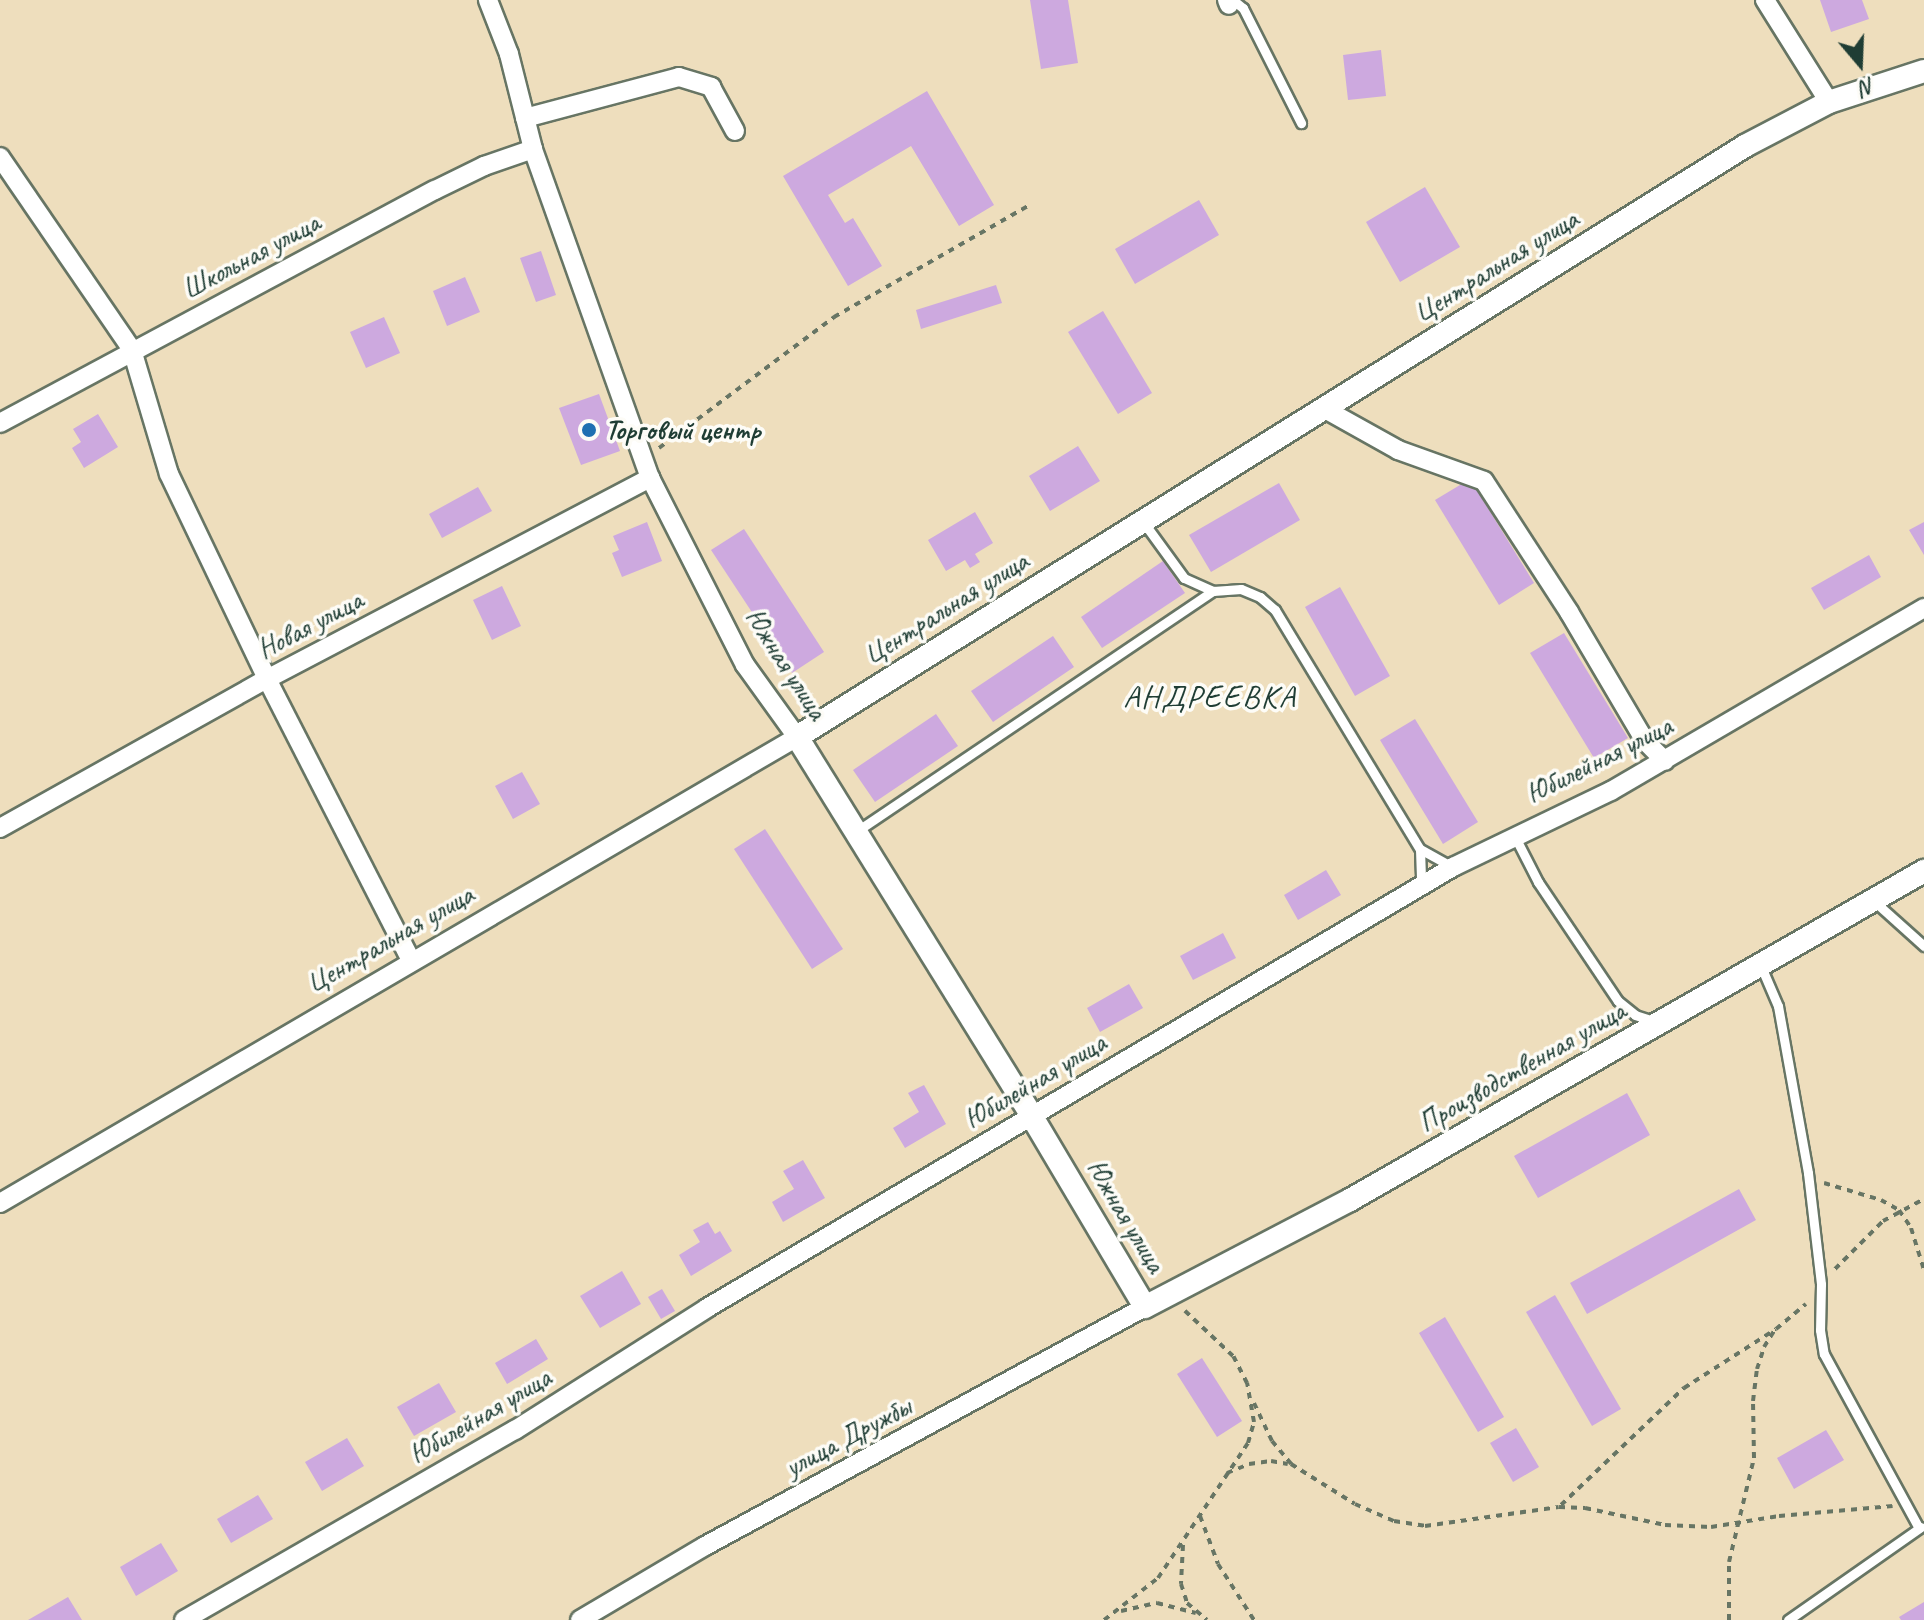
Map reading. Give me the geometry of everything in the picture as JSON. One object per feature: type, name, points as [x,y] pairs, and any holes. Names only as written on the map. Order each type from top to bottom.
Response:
[{"type":"street","name":"Южная улица","points":[[488,0],[509,54],[533,149],[650,478],[745,665],[797,737],[1031,1115],[1145,1307]]},
{"type":"street","points":[[1765,0],[1829,102]]},
{"type":"street","name":"Центральная улица","points":[[0,1203],[797,737],[1745,146],[1829,102],[1924,71]]},
{"type":"street","points":[[525,118],[679,77],[711,87],[735,131]]},
{"type":"street","name":"Школьная улица","points":[[0,423],[435,190],[484,166],[533,149]]},
{"type":"street","points":[[0,157],[132,350],[169,474],[267,679],[411,961]]},
{"type":"street","points":[[1323,408],[1398,450],[1484,481],[1569,612],[1645,741],[1665,761]]},
{"type":"street","name":"Новая улица","points":[[0,828],[267,679],[650,478]]},
{"type":"street","name":"Юбилейная улица","points":[[184,1620],[515,1430],[707,1308],[1453,867],[1665,761],[1924,608]]},
{"type":"street","name":"Производственная улица","points":[[1145,1307],[1350,1200],[1924,871]]},
{"type":"street","name":"улица Дружбы","points":[[580,1620],[705,1546],[1145,1307]]},
{"type":"lane","points":[[1230,2],[1243,8],[1301,123]]},
{"type":"lane","points":[[1142,520],[1184,578],[1213,591],[1241,589],[1260,597],[1275,610],[1420,849],[1421,887]]},
{"type":"lane","points":[[856,832],[1213,591]]},
{"type":"lane","points":[[1514,835],[1538,882],[1618,1001],[1635,1015],[1660,1024]]},
{"type":"lane","points":[[1420,849],[1453,867]]},
{"type":"lane","points":[[1872,900],[1924,946]]},
{"type":"lane","points":[[1760,964],[1778,1006],[1808,1173],[1821,1284],[1820,1330],[1824,1354],[1904,1505],[1922,1527],[1788,1620]]},
{"type":"path","points":[[644,460],[834,317],[1031,204]]},
{"type":"path","points":[[1808,1173],[1829,1186],[1881,1200],[1899,1210],[1911,1228],[1924,1270]]},
{"type":"path","points":[[1559,1507],[1684,1388],[1799,1312],[1862,1239],[1899,1210],[1924,1199]]},
{"type":"path","points":[[1168,1295],[1233,1356],[1272,1441],[1291,1464],[1355,1504],[1394,1521],[1425,1526],[1559,1507],[1693,1528],[1904,1505]]},
{"type":"path","points":[[1729,1620],[1729,1562],[1754,1458],[1753,1401],[1757,1369],[1764,1347],[1776,1329]]},
{"type":"path","points":[[1104,1620],[1158,1578],[1184,1544],[1248,1443],[1254,1422],[1254,1403]]},
{"type":"path","points":[[1227,1473],[1249,1464],[1271,1461],[1291,1464]]},
{"type":"path","points":[[1200,1516],[1218,1564],[1254,1620]]},
{"type":"path","points":[[1184,1544],[1181,1584],[1187,1603],[1207,1620]]},
{"type":"path","points":[[1111,1615],[1135,1606],[1157,1603],[1196,1613]]},
{"type":"building","points":[[1030,0],[1068,0],[1078,63],[1041,69]]},
{"type":"building","points":[[1820,0],[1862,0],[1869,19],[1831,32]]},
{"type":"building","points":[[1381,50],[1386,96],[1348,100],[1343,55]]},
{"type":"building","points":[[927,91],[994,205],[959,226],[911,146],[828,195],[845,223],[853,218],[882,266],[848,286],[783,176]]},
{"type":"building","points":[[1425,187],[1460,247],[1400,282],[1366,222]]},
{"type":"building","points":[[1199,200],[1219,235],[1135,284],[1115,249]]},
{"type":"building","points":[[541,251],[556,295],[536,302],[520,258]]},
{"type":"building","points":[[465,277],[480,312],[447,326],[433,291]]},
{"type":"building","points":[[996,285],[1002,303],[921,329],[916,310]]},
{"type":"building","points":[[1103,311],[1152,393],[1118,414],[1068,332]]},
{"type":"building","points":[[384,317],[400,353],[366,368],[350,332]]},
{"type":"building","name":"Торговый центр","points":[[599,394],[620,451],[581,465],[559,408]]},
{"type":"building","points":[[98,414],[118,447],[84,468],[72,448],[81,442],[73,429]]},
{"type":"building","points":[[1078,446],[1100,481],[1050,511],[1029,476]]},
{"type":"building","points":[[1470,479],[1534,583],[1499,605],[1435,500]]},
{"type":"building","points":[[1279,483],[1300,520],[1211,572],[1189,535]]},
{"type":"building","points":[[478,487],[492,511],[442,538],[429,514]]},
{"type":"building","points":[[975,512],[993,543],[975,554],[980,562],[970,568],[965,560],[946,571],[928,540]]},
{"type":"building","points":[[647,522],[662,561],[622,577],[612,553],[619,550],[613,536]]},
{"type":"building","points":[[1924,522],[1924,555],[1909,530]]},
{"type":"building","points":[[744,529],[824,652],[792,673],[711,550]]},
{"type":"building","points":[[1869,555],[1881,577],[1824,610],[1811,588]]},
{"type":"building","points":[[1163,561],[1185,593],[1102,648],[1081,617]]},
{"type":"building","points":[[502,586],[521,626],[492,640],[473,600]]},
{"type":"building","points":[[1340,587],[1390,676],[1355,696],[1305,607]]},
{"type":"building","points":[[1564,633],[1628,738],[1594,758],[1530,653]]},
{"type":"building","points":[[1053,636],[1074,667],[993,722],[971,691]]},
{"type":"building","points":[[936,714],[958,746],[875,802],[853,770]]},
{"type":"building","points":[[1415,719],[1478,822],[1443,844],[1380,740]]},
{"type":"building","points":[[522,772],[540,804],[513,819],[495,786]]},
{"type":"building","points":[[765,829],[843,949],[812,969],[734,849]]},
{"type":"building","points":[[1326,870],[1341,895],[1298,920],[1284,895]]},
{"type":"building","points":[[1223,933],[1236,958],[1193,980],[1180,956]]},
{"type":"building","points":[[1129,984],[1143,1008],[1100,1032],[1087,1008]]},
{"type":"building","points":[[924,1085],[946,1124],[905,1148],[893,1128],[919,1112],[908,1093]]},
{"type":"building","points":[[1627,1093],[1650,1135],[1538,1198],[1514,1156]]},
{"type":"building","points":[[803,1160],[825,1198],[783,1222],[772,1202],[794,1189],[783,1171]]},
{"type":"building","points":[[1739,1189],[1756,1220],[1587,1314],[1570,1283]]},
{"type":"building","points":[[708,1222],[715,1234],[720,1231],[732,1251],[691,1276],[679,1255],[700,1242],[693,1230]]},
{"type":"building","points":[[622,1271],[641,1304],[600,1328],[580,1296]]},
{"type":"building","points":[[662,1289],[675,1311],[661,1319],[648,1297]]},
{"type":"building","points":[[1555,1295],[1621,1409],[1592,1426],[1526,1312]]},
{"type":"building","points":[[1445,1317],[1504,1417],[1478,1432],[1419,1333]]},
{"type":"building","points":[[536,1339],[548,1359],[507,1384],[495,1363]]},
{"type":"building","points":[[1202,1358],[1242,1421],[1217,1437],[1177,1374]]},
{"type":"building","points":[[439,1383],[456,1412],[414,1436],[397,1407]]},
{"type":"building","points":[[1516,1428],[1539,1467],[1513,1482],[1490,1443]]},
{"type":"building","points":[[1826,1430],[1844,1460],[1794,1489],[1777,1458]]},
{"type":"building","points":[[347,1438],[364,1466],[322,1491],[305,1462]]},
{"type":"building","points":[[258,1495],[273,1519],[231,1543],[217,1519]]},
{"type":"building","points":[[161,1543],[178,1571],[136,1596],[120,1567]]},
{"type":"building","points":[[68,1597],[82,1620],[28,1620]]},
{"type":"building","points":[[1924,1602],[1924,1620],[1901,1620],[1899,1617]]},
{"type":"place","name":"Торговый центр","points":[[589,430]]},
{"type":"district","name":"АНДРЕЕВКА","points":[[1210,697]]}]
